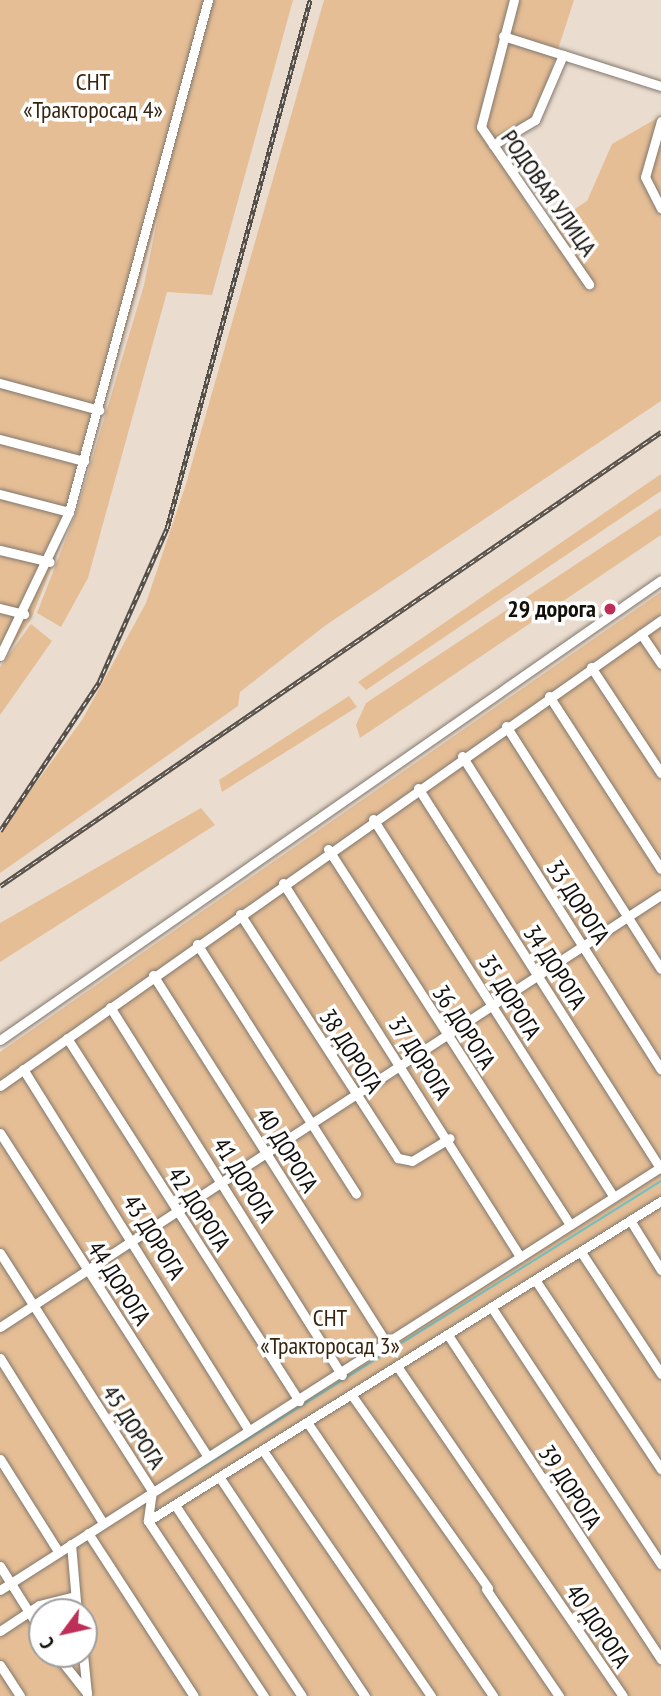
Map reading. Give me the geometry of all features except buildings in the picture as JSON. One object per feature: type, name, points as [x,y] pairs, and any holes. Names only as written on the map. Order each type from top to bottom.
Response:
[{"type":"street","points":[[0,656],[50,562],[69,512],[99,410],[208,0]]},
{"type":"street","name":"РОДОВАЯ УЛИЦА","points":[[514,0],[481,127],[589,284]]},
{"type":"street","points":[[503,36],[661,86]]},
{"type":"street","points":[[493,145],[535,120],[563,55]]},
{"type":"street","points":[[661,121],[645,177],[661,208]]},
{"type":"street","points":[[0,383],[99,410]]},
{"type":"street","points":[[0,439],[84,461]]},
{"type":"street","points":[[0,494],[69,512]]},
{"type":"street","points":[[0,550],[50,562]]},
{"type":"street","points":[[0,1041],[661,580]]},
{"type":"street","points":[[0,608],[24,614]]},
{"type":"street","points":[[0,1086],[328,849],[661,620]]},
{"type":"street","points":[[641,634],[661,664]]},
{"type":"street","points":[[591,667],[661,773]]},
{"type":"street","points":[[549,696],[661,869]]},
{"type":"street","points":[[506,726],[661,969]]},
{"type":"street","name":"33 ДОРОГА","points":[[462,756],[661,1069]]},
{"type":"street","name":"34 ДОРОГА","points":[[418,788],[661,1167]]},
{"type":"street","name":"35 ДОРОГА","points":[[373,819],[614,1197]]},
{"type":"street","name":"36 ДОРОГА","points":[[328,849],[569,1225]]},
{"type":"street","name":"37 ДОРОГА","points":[[283,883],[450,1138],[520,1257]]},
{"type":"street","points":[[0,1327],[491,1003],[661,895]]},
{"type":"street","name":"38 ДОРОГА","points":[[240,914],[398,1158],[412,1161],[450,1138]]},
{"type":"street","points":[[197,944],[356,1194]]},
{"type":"street","name":"40 ДОРОГА","points":[[153,975],[387,1346]]},
{"type":"street","name":"41 ДОРОГА","points":[[110,1007],[222,1180],[342,1375]]},
{"type":"street","name":"42 ДОРОГА","points":[[67,1038],[299,1401]]},
{"type":"street","name":"43 ДОРОГА","points":[[23,1069],[133,1239],[248,1429]]},
{"type":"street","name":"44 ДОРОГА","points":[[0,1133],[206,1454]]},
{"type":"street","points":[[0,1590],[206,1454],[342,1375],[661,1167]]},
{"type":"street","points":[[264,1696],[148,1521],[399,1369],[661,1200]]},
{"type":"street","points":[[630,1220],[661,1270]]},
{"type":"street","points":[[581,1251],[661,1374]]},
{"type":"street","name":"45 ДОРОГА","points":[[0,1252],[152,1491],[148,1521]]},
{"type":"street","points":[[536,1281],[661,1469]]},
{"type":"street","points":[[492,1308],[661,1564]]},
{"type":"street","name":"39 ДОРОГА","points":[[448,1335],[661,1659]]},
{"type":"street","points":[[0,1358],[103,1523]]},
{"type":"street","name":"40 ДОРОГА","points":[[399,1369],[623,1696]]},
{"type":"street","points":[[353,1397],[559,1696]]},
{"type":"street","points":[[309,1425],[493,1696]]},
{"type":"street","points":[[264,1452],[430,1696]]},
{"type":"street","points":[[0,1459],[58,1551]]},
{"type":"street","points":[[220,1478],[365,1696]]},
{"type":"street","points":[[176,1504],[302,1696]]},
{"type":"street","points":[[88,1533],[194,1696]]},
{"type":"street","points":[[69,1598],[75,1596],[71,1544]]},
{"type":"street","points":[[0,1566],[28,1610]]},
{"type":"street","points":[[0,1631],[28,1613]]},
{"type":"street","points":[[0,1665],[20,1696]]},
{"type":"street","points":[[67,1668],[87,1695]]},
{"type":"street","points":[[84,1668],[87,1695]]},
{"type":"green space","name":"СНТ «Тракторосад 4»","points":[[0,0],[293,0],[212,295],[167,292],[88,578],[61,627],[37,613],[76,513],[144,285],[159,211],[74,511],[31,619],[0,663]]},
{"type":"green space","points":[[324,0],[574,0],[535,120],[492,146],[543,230],[587,201],[612,144],[661,116],[661,401],[326,625],[240,692],[238,706],[0,873],[0,832],[82,720],[146,603],[186,484]]},
{"type":"green space","points":[[661,474],[661,491],[366,690],[358,682]]},
{"type":"green space","points":[[661,508],[661,535],[360,738],[356,725],[366,703]]},
{"type":"green space","name":"СНТ «Тракторосад 3»","points":[[661,592],[661,1696],[0,1696],[0,1052]]},
{"type":"green space","points":[[31,624],[52,641],[0,715],[0,667]]},
{"type":"green space","points":[[349,696],[357,707],[222,792],[219,780]]},
{"type":"green space","points":[[201,808],[215,825],[0,962],[0,923]]},
{"type":"waterway","points":[[176,1484],[661,1181]]},
{"type":"railway","points":[[0,831],[99,682],[167,528],[310,0]]},
{"type":"railway","points":[[0,886],[661,432]]},
{"type":"place","name":"29 дорога","points":[[610,609]]}]
